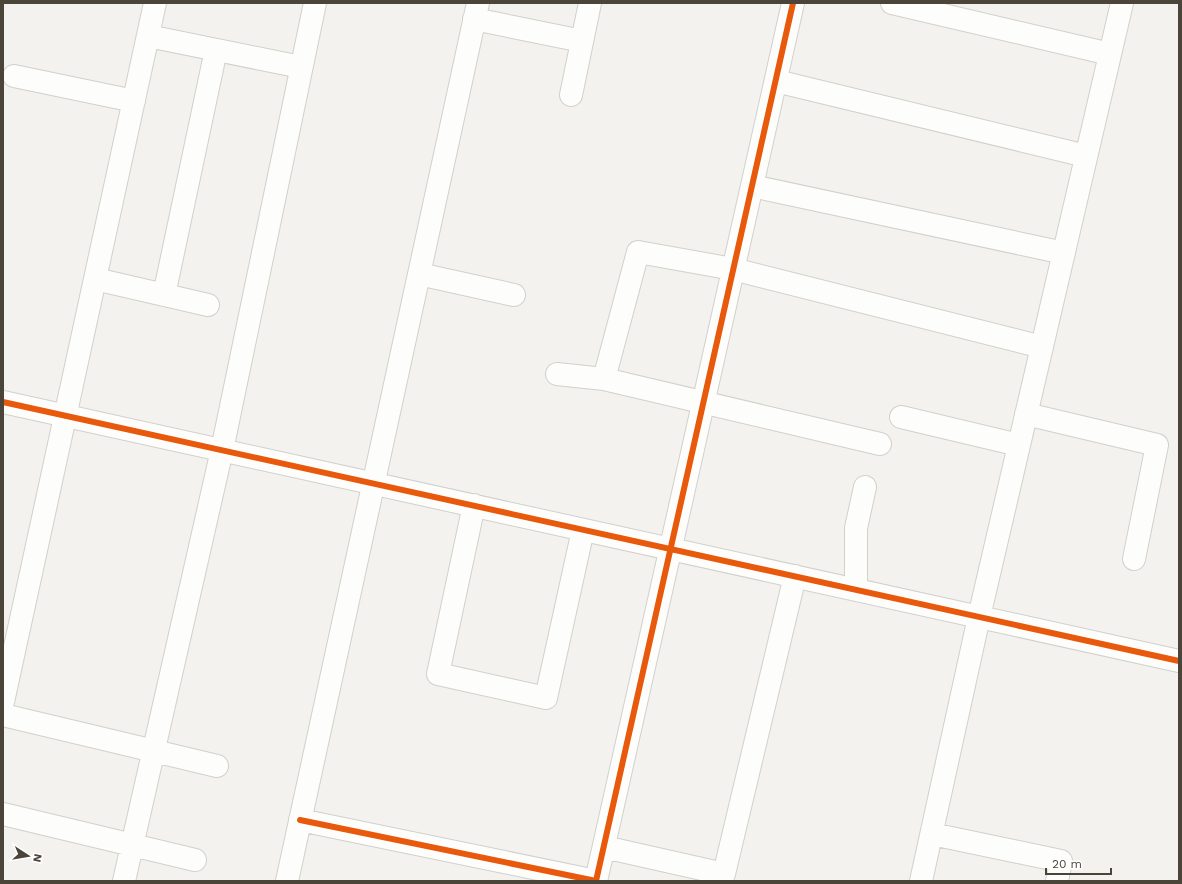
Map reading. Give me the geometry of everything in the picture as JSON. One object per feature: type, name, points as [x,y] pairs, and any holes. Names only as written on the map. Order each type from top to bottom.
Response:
[{"type":"street","points":[[3,702],[12,621],[65,416],[155,3]]},
{"type":"street","points":[[124,881],[222,450],[315,3]]},
{"type":"street","points":[[571,95],[590,3]]},
{"type":"street","points":[[300,820],[596,881],[793,3]]},
{"type":"street","points":[[892,3],[1110,54]]},
{"type":"street","points":[[921,881],[979,617],[1122,3]]},
{"type":"street","points":[[287,881],[476,11],[582,41]]},
{"type":"street","points":[[148,36],[301,67]]},
{"type":"street","points":[[164,295],[216,50]]},
{"type":"street","points":[[14,76],[134,101]]},
{"type":"street","points":[[776,81],[1086,156]]},
{"type":"street","points":[[752,186],[1064,253]]},
{"type":"street","points":[[604,379],[638,252],[733,270],[1042,347]]},
{"type":"street","points":[[419,274],[514,295]]},
{"type":"street","points":[[95,279],[208,305]]},
{"type":"street","points":[[557,374],[604,379],[880,444]]},
{"type":"street","points":[[3,402],[1179,661]]},
{"type":"street","points":[[1026,414],[1157,445],[1134,559]]},
{"type":"street","points":[[901,417],[1019,445]]},
{"type":"street","points":[[856,590],[856,528],[865,487]]},
{"type":"street","points":[[474,505],[438,674],[546,698],[583,530]]},
{"type":"street","points":[[604,847],[724,874],[795,576]]},
{"type":"street","points":[[3,715],[217,766]]},
{"type":"street","points":[[3,814],[195,860]]},
{"type":"street","points":[[932,834],[1061,860],[1057,881]]},
{"type":"cycle path","points":[[300,820],[596,881],[793,3]]},
{"type":"cycle path","points":[[3,402],[1179,661]]}]
